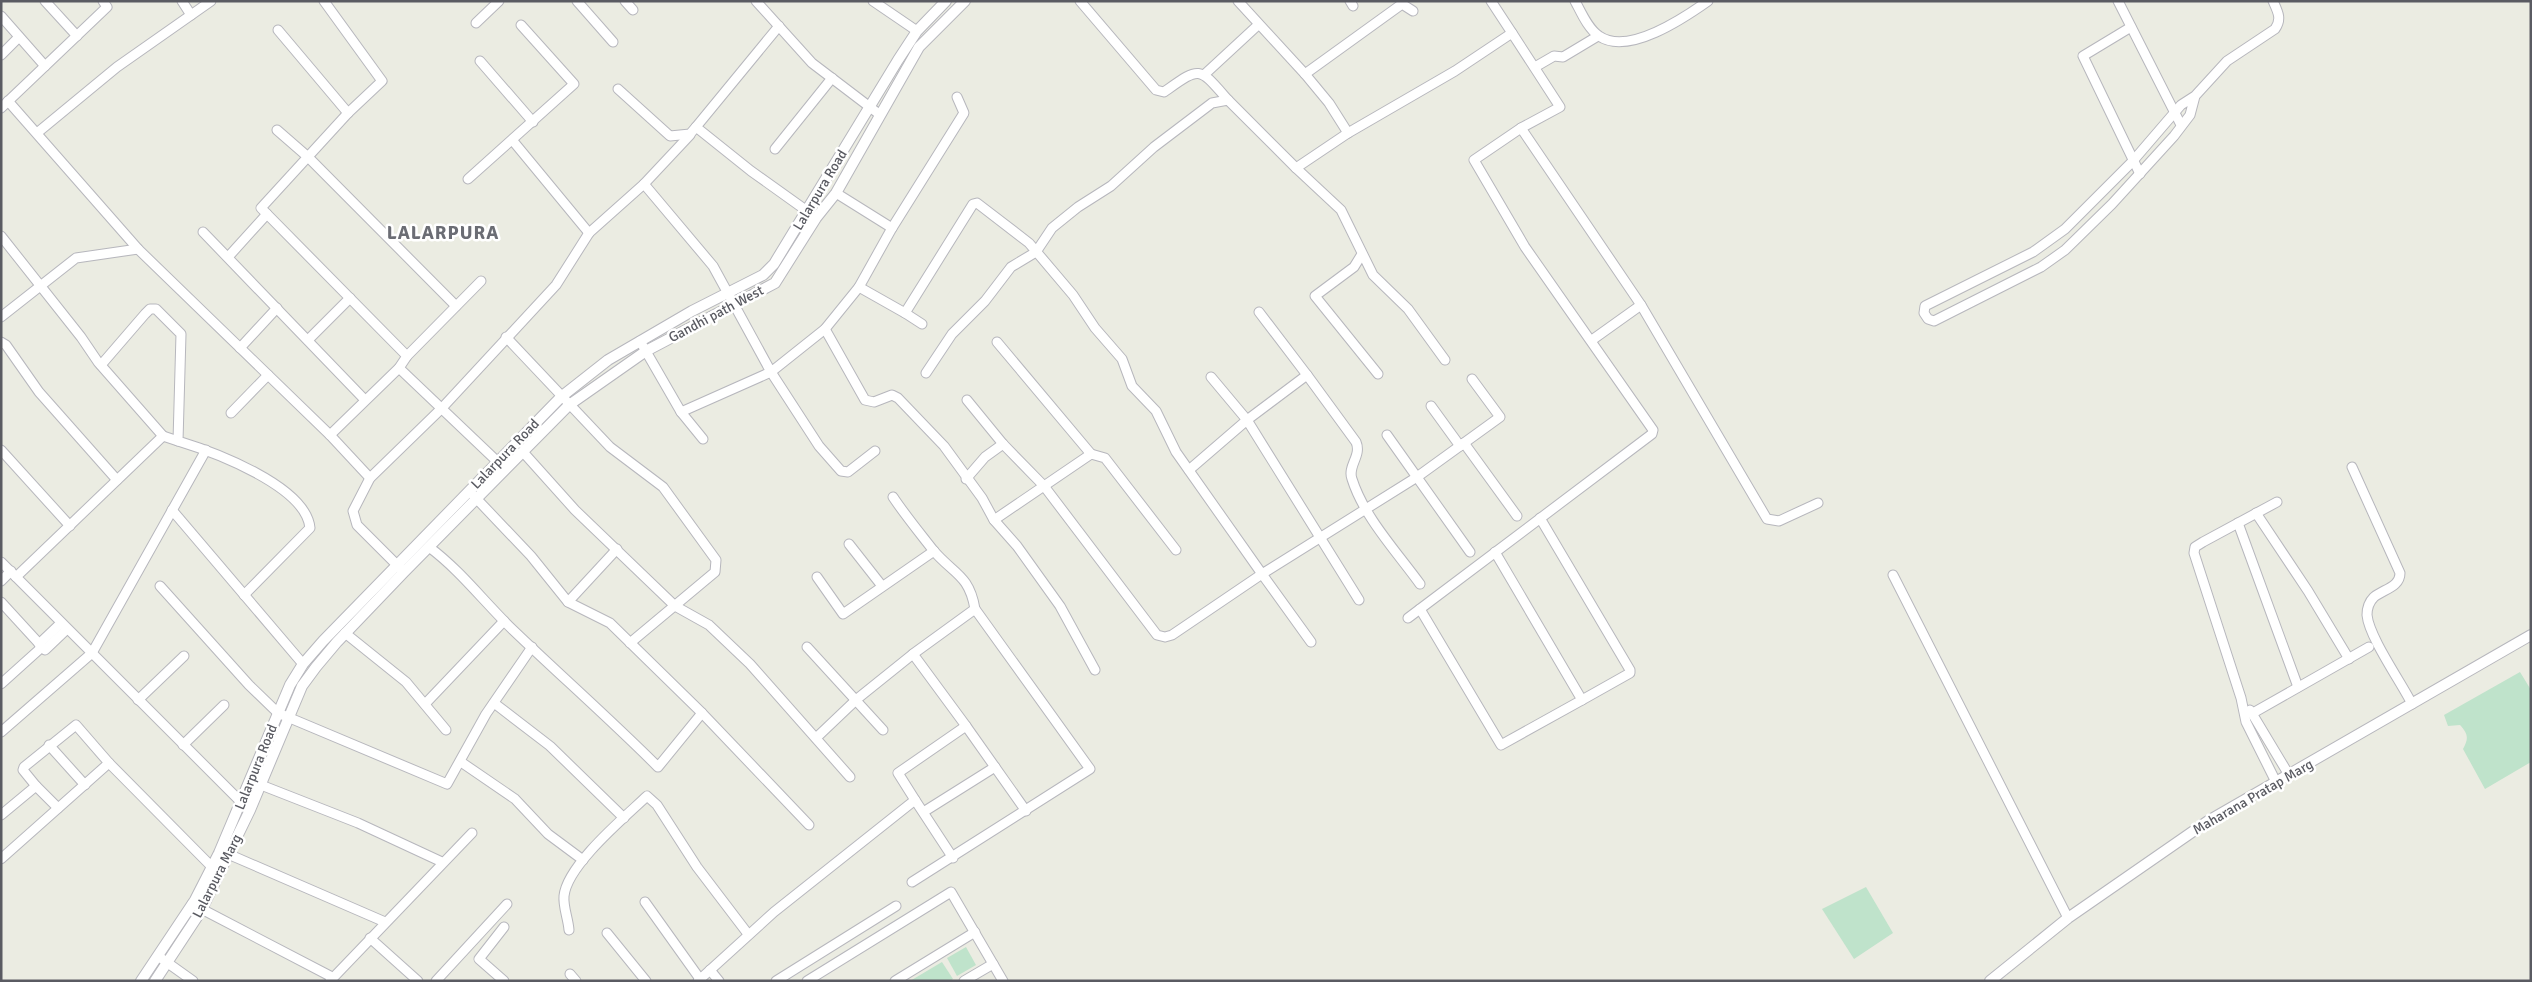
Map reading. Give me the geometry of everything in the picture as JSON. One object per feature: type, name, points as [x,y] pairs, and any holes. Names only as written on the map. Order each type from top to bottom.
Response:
[{"type":"street","points":[[45,1],[77,36]]},
{"type":"street","points":[[102,1],[107,7],[5,105],[37,133],[138,249],[330,435],[370,478]]},
{"type":"street","points":[[182,1],[191,16]]},
{"type":"street","points":[[37,133],[117,67],[211,1]]},
{"type":"street","points":[[324,1],[382,81],[348,113],[261,208],[407,356]]},
{"type":"street","points":[[476,23],[499,1]]},
{"type":"street","points":[[578,1],[613,42]]},
{"type":"street","points":[[626,1],[633,10]]},
{"type":"street","points":[[756,1],[812,63],[879,114]]},
{"type":"street","points":[[873,1],[917,31]]},
{"type":"street","name":"Lalarpura Road","points":[[501,466],[561,397],[608,360],[692,311],[763,275],[774,264],[917,31],[946,1]]},
{"type":"street","name":"Gandhi path West","points":[[404,572],[429,547],[473,495],[501,466],[523,452],[569,405],[646,351],[775,283],[793,258],[816,218],[836,193],[879,114],[919,47],[965,1]]},
{"type":"street","points":[[1080,1],[1159,92],[1164,92],[1190,73],[1205,74],[1228,100],[1341,210],[1373,275],[1408,309],[1445,360]]},
{"type":"street","points":[[1238,1],[1305,74],[1329,103],[1348,133]]},
{"type":"street","points":[[1408,618],[1653,430],[1592,340],[1525,247],[1474,160],[1521,128],[1560,107],[1491,1]]},
{"type":"street","points":[[1575,1],[1598,36],[1612,41],[1657,33],[1708,1]]},
{"type":"street","points":[[2118,1],[2181,125]]},
{"type":"street","points":[[2195,96],[2190,115],[2140,174],[2078,238],[2041,267],[1934,321],[1928,319],[1924,313],[1926,306],[2033,252],[2069,225],[2132,162],[2181,105],[2195,96],[2233,56],[2275,29],[2279,23],[2278,13],[2273,1]]},
{"type":"street","points":[[1305,74],[1402,4],[1414,11]]},
{"type":"street","points":[[1,16],[45,66]]},
{"type":"street","points":[[468,179],[513,141],[574,84],[521,25]]},
{"type":"street","points":[[1205,74],[1258,25]]},
{"type":"street","points":[[404,572],[357,525],[352,511],[370,478],[442,408],[556,285],[589,233],[644,184],[693,131],[779,26]]},
{"type":"street","points":[[2131,27],[2083,56],[2132,162],[2140,174]]},
{"type":"street","points":[[278,30],[348,113]]},
{"type":"street","points":[[1296,168],[1348,133],[1454,71],[1512,33]]},
{"type":"street","points":[[1,55],[19,36]]},
{"type":"street","points":[[1535,67],[1554,56],[1563,57],[1598,36]]},
{"type":"street","points":[[480,61],[533,122]]},
{"type":"street","points":[[775,149],[832,78]]},
{"type":"street","points":[[618,89],[670,136],[693,131],[807,211]]},
{"type":"street","points":[[681,412],[771,372],[825,329],[859,288],[892,228],[964,113],[957,96]]},
{"type":"street","points":[[926,373],[952,334],[985,301],[1011,267],[1036,252],[1052,228],[1111,186],[1154,147],[1212,103],[1228,100]]},
{"type":"street","points":[[1521,128],[1641,305],[1767,519],[1779,521],[1818,503]]},
{"type":"street","points":[[277,130],[308,157],[456,306]]},
{"type":"street","points":[[513,141],[589,233]]},
{"type":"street","points":[[644,184],[713,266],[771,372],[810,433],[841,471],[848,472],[875,451]]},
{"type":"street","points":[[836,193],[892,228]]},
{"type":"street","points":[[2100,194],[2112,204]]},
{"type":"street","points":[[905,313],[973,204],[977,203],[1006,223],[1036,252],[1073,295],[1095,328],[1122,360],[1132,386],[1156,411],[1176,452],[1311,642]]},
{"type":"street","points":[[229,256],[267,214]]},
{"type":"street","points":[[2069,225],[2078,238]]},
{"type":"street","points":[[204,232],[365,400]]},
{"type":"street","points":[[1,236],[101,365],[163,436],[226,457],[268,479],[306,511],[310,528],[244,595]]},
{"type":"street","points":[[1,317],[76,258],[138,249]]},
{"type":"street","points":[[1362,254],[1354,266],[1315,296],[1378,374]]},
{"type":"street","points":[[330,435],[399,368],[407,356],[481,281]]},
{"type":"street","points":[[859,288],[922,324]]},
{"type":"street","points":[[308,340],[350,298]]},
{"type":"street","points":[[1592,340],[1641,305]]},
{"type":"street","points":[[240,348],[277,308]]},
{"type":"street","points":[[101,365],[150,309],[156,309],[168,320],[181,334],[178,441]]},
{"type":"street","points":[[1259,312],[1356,442],[1358,452],[1350,471],[1351,477],[1367,510],[1420,584]]},
{"type":"street","points":[[825,329],[865,400],[874,402],[892,395],[898,398],[944,446],[966,479],[982,498],[994,520],[1017,546],[1060,606],[1096,670]]},
{"type":"street","points":[[506,337],[610,447],[664,487],[716,560],[715,572],[630,643]]},
{"type":"street","points":[[640,341],[681,412],[703,438]]},
{"type":"street","points":[[1,342],[6,345],[39,392],[117,480]]},
{"type":"street","points":[[996,342],[1091,454],[1105,458],[1176,550]]},
{"type":"street","points":[[399,368],[501,466]]},
{"type":"street","points":[[231,413],[268,374]]},
{"type":"street","points":[[1189,470],[1247,420],[1307,375]]},
{"type":"street","points":[[1211,376],[1247,420],[1359,600]]},
{"type":"street","points":[[968,400],[1003,444],[1044,486],[1157,635],[1161,637],[1172,635],[1262,574],[1367,510],[1417,477],[1500,417],[1472,379]]},
{"type":"street","points":[[1431,406],[1517,516]]},
{"type":"street","points":[[1387,435],[1470,552]]},
{"type":"street","points":[[1,580],[13,574],[70,526],[163,436]]},
{"type":"street","points":[[966,479],[985,457],[1003,444]]},
{"type":"street","points":[[1,450],[70,526]]},
{"type":"street","points":[[1,732],[92,653],[206,450]]},
{"type":"street","points":[[523,452],[575,510],[676,606],[709,625],[775,689],[850,777]]},
{"type":"street","points":[[994,520],[1091,454]]},
{"type":"street","points":[[2352,468],[2400,573],[2400,579],[2397,584],[2373,598],[2368,604],[2369,623],[2412,704]]},
{"type":"street","points":[[473,495],[530,556],[568,602],[610,623],[702,713],[809,825]]},
{"type":"street","name":"Lalarpura Road","points":[[141,981],[192,904],[212,867],[283,715],[303,664],[396,564],[473,495]]},
{"type":"street","points":[[892,497],[913,527],[934,551],[959,573],[972,591],[975,609],[1090,769],[953,858],[912,882]]},
{"type":"street","points":[[2276,782],[2246,722],[2241,698],[2194,554],[2196,547],[2277,502]]},
{"type":"street","points":[[172,510],[303,664]]},
{"type":"street","points":[[2256,513],[2308,591],[2348,658]]},
{"type":"street","points":[[1420,609],[1501,745],[1630,673],[1630,670],[1540,518]]},
{"type":"street","points":[[2238,523],[2298,687]]},
{"type":"street","points":[[849,544],[882,586]]},
{"type":"street","points":[[429,547],[450,562],[504,621],[616,724],[658,767],[702,713]]},
{"type":"street","points":[[568,602],[616,549]]},
{"type":"street","points":[[817,577],[843,614],[934,551]]},
{"type":"street","points":[[1494,552],[1582,700]]},
{"type":"street","points":[[1,562],[250,810]]},
{"type":"street","name":"Lalarpura Marg","points":[[155,981],[201,911],[250,810],[261,784],[283,715],[302,686],[345,633],[404,572]]},
{"type":"street","points":[[1893,575],[2068,918]]},
{"type":"street","points":[[160,586],[249,685],[283,715],[446,784],[461,762],[494,703],[532,648]]},
{"type":"street","points":[[1,602],[42,647]]},
{"type":"street","points":[[816,738],[857,699],[913,654],[975,609]]},
{"type":"street","points":[[426,704],[504,621]]},
{"type":"street","points":[[1,684],[64,626]]},
{"type":"street","points":[[345,633],[406,682],[446,730]]},
{"type":"street","name":"Maharana Pratap Marg","points":[[1990,981],[2068,918],[2208,821],[2531,635]]},
{"type":"street","points":[[807,647],[857,699],[883,730]]},
{"type":"street","points":[[2253,712],[2369,647]]},
{"type":"street","points":[[913,654],[1026,811]]},
{"type":"street","points":[[138,700],[184,656]]},
{"type":"street","points":[[2241,698],[2253,712],[2289,775]]},
{"type":"street","points":[[494,703],[550,746],[624,818]]},
{"type":"street","points":[[183,745],[224,705]]},
{"type":"street","points":[[58,808],[22,770],[49,745],[76,725],[109,763],[212,867]]},
{"type":"street","points":[[953,858],[898,773],[966,726]]},
{"type":"street","points":[[49,745],[85,785]]},
{"type":"street","points":[[461,762],[486,777],[515,799],[548,834],[583,860]]},
{"type":"street","points":[[1,859],[109,763]]},
{"type":"street","points":[[924,811],[995,766]]},
{"type":"street","points":[[261,784],[358,823],[442,862]]},
{"type":"street","points":[[1,815],[36,786]]},
{"type":"street","points":[[569,930],[564,893],[583,860],[600,840],[647,796],[658,805],[697,867],[748,934]]},
{"type":"street","points":[[645,902],[699,980],[748,934],[916,800]]},
{"type":"street","points":[[192,904],[201,911],[331,979],[472,833]]},
{"type":"street","points":[[228,854],[385,922]]},
{"type":"street","points":[[807,981],[951,892],[1002,981]]},
{"type":"street","points":[[436,981],[507,904]]},
{"type":"street","points":[[776,981],[896,906]]},
{"type":"street","points":[[504,927],[479,959],[504,981]]},
{"type":"street","points":[[894,981],[975,932]]},
{"type":"street","points":[[607,933],[646,981]]},
{"type":"street","points":[[370,938],[418,981]]},
{"type":"street","points":[[158,956],[193,981]]},
{"type":"street","points":[[964,981],[993,964]]},
{"type":"street","points":[[710,970],[718,981]]},
{"type":"green space","points":[[2520,672],[2531,690],[2531,762],[2485,789],[2463,749],[2467,739],[2465,731],[2460,725],[2448,726],[2444,715]]},
{"type":"green space","points":[[1866,887],[1893,933],[1854,959],[1822,909]]},
{"type":"green space","points":[[966,947],[976,965],[957,976],[947,958]]},
{"type":"green space","points":[[942,962],[953,979],[950,981],[910,981]]},
{"type":"district","name":"LALARPURA","points":[[443,233]]}]
